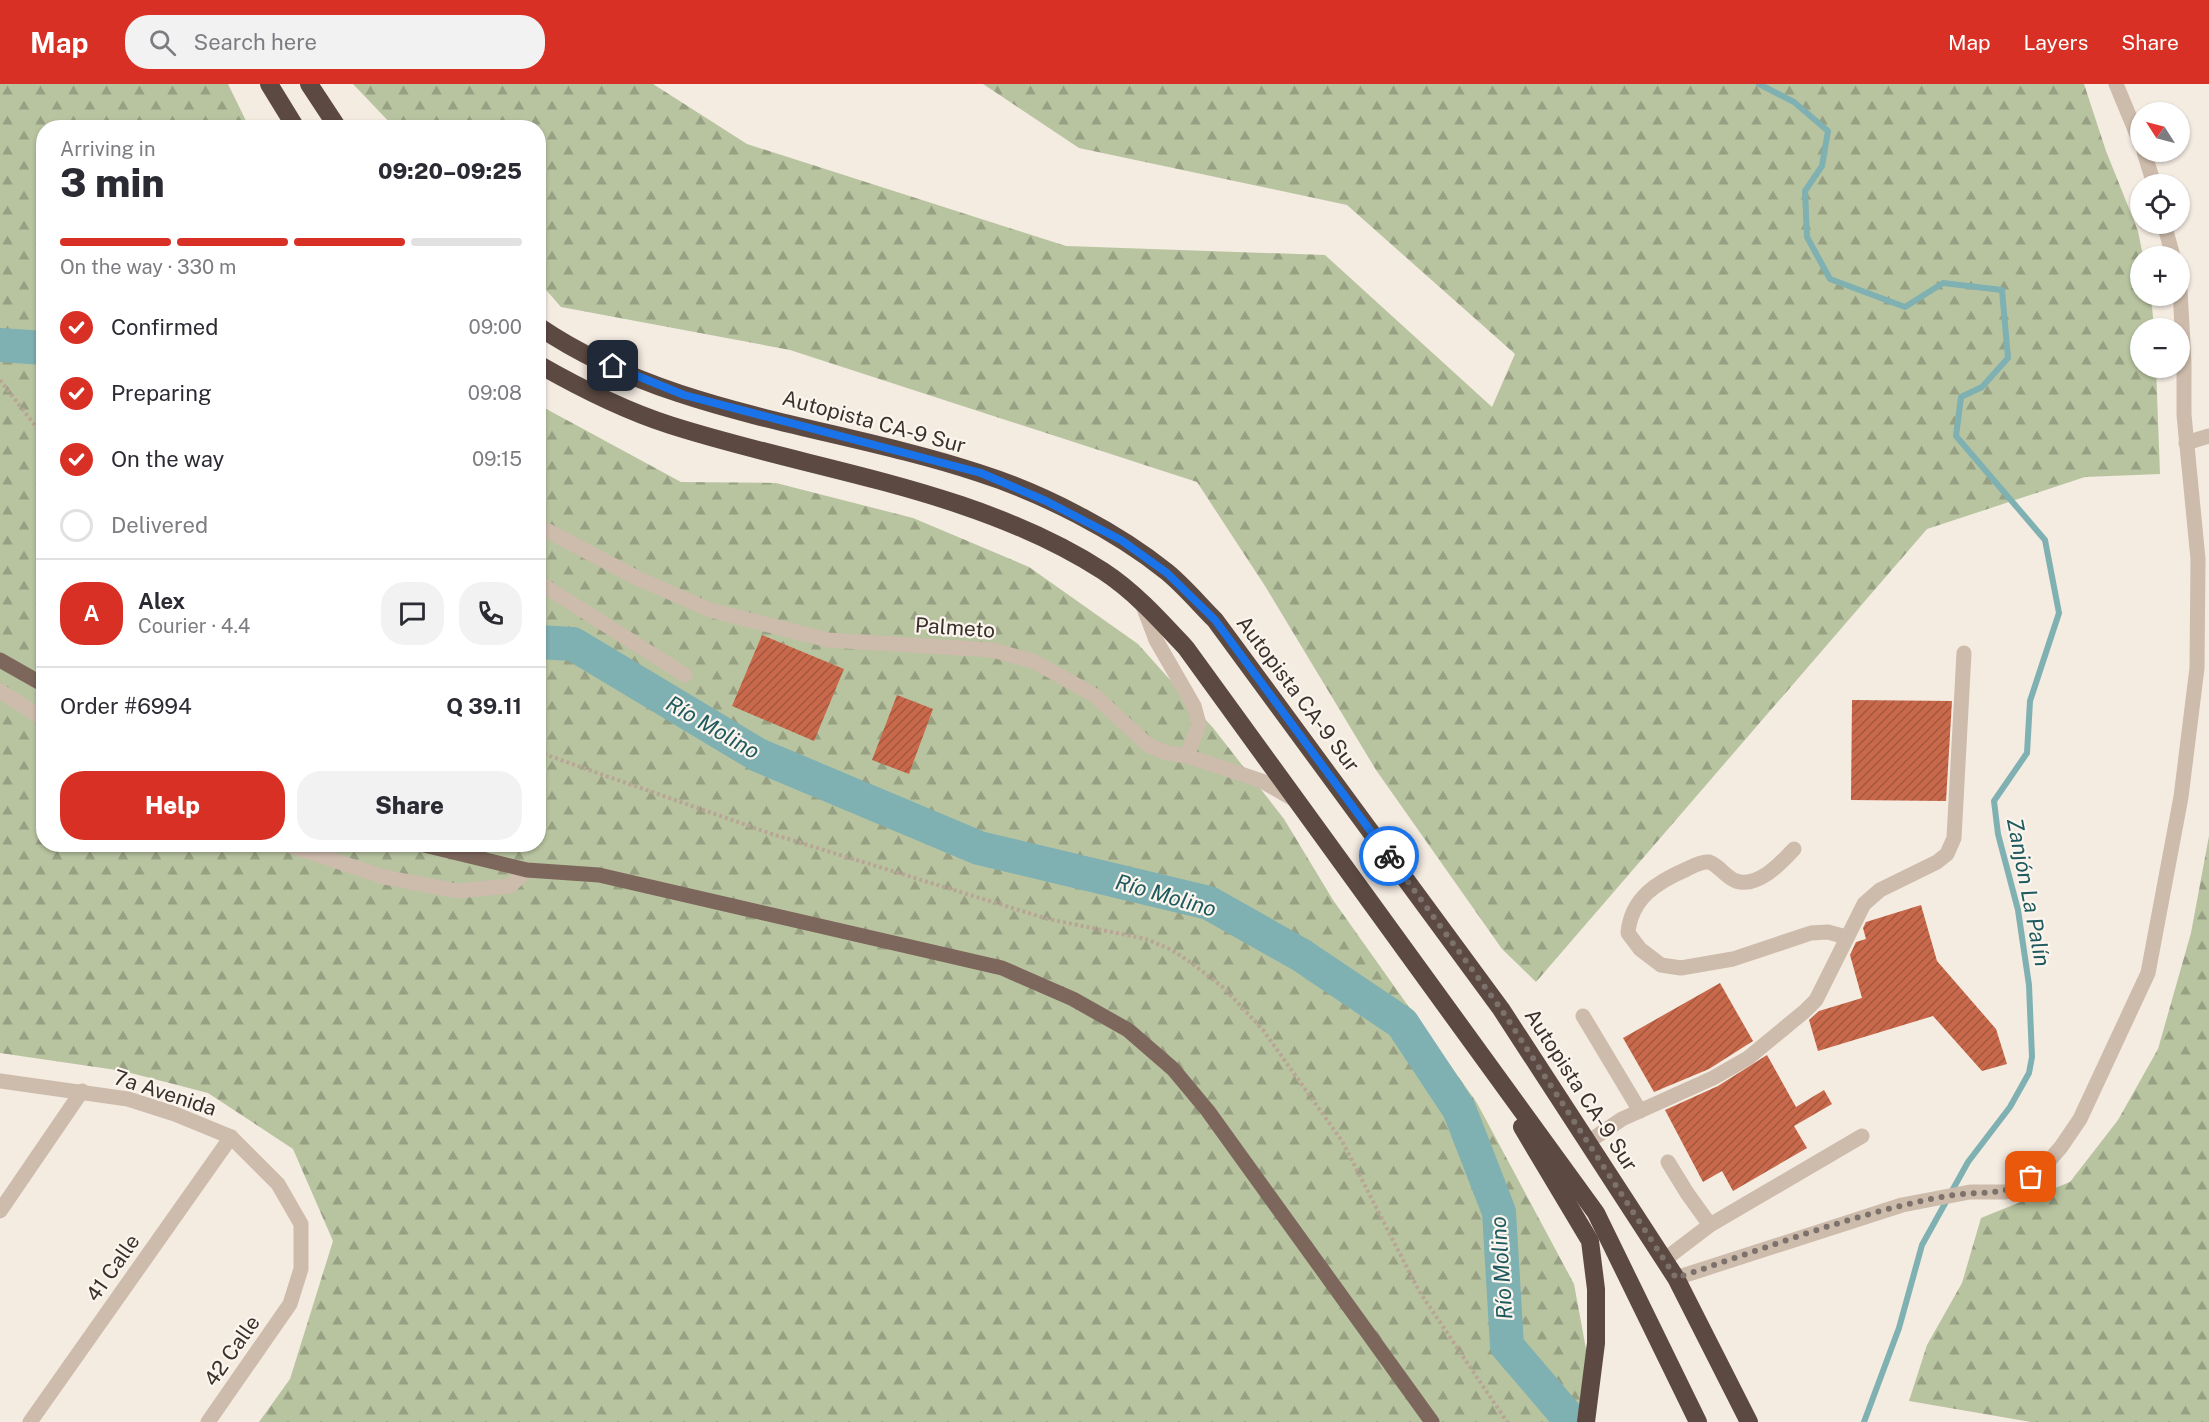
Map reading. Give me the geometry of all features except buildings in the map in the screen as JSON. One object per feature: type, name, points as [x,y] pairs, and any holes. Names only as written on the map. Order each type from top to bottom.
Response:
[{"type":"highway","points":[[269,84],[291,120]]},
{"type":"highway","points":[[309,84],[333,120]]},
{"type":"highway","name":"Autopista CA-9 Sur","points":[[546,330],[597,359],[684,395],[981,473],[1046,501],[1121,540],[1167,573],[1215,620],[1501,1009],[1676,1278],[1749,1422]]},
{"type":"highway","points":[[546,368],[579,387],[670,425],[933,497],[1028,529],[1103,571],[1141,600],[1186,648],[1494,1068],[1596,1213],[1698,1422]]},
{"type":"highway","points":[[1494,1068],[1509,1105],[1590,1240],[1596,1289],[1594,1361],[1586,1422]]},
{"type":"main road","points":[[0,660],[36,680]]},
{"type":"main road","points":[[453,852],[527,870],[599,875],[1002,968],[1073,999],[1128,1030],[1173,1069],[1208,1111],[1432,1422]]},
{"type":"street","points":[[2116,84],[2130,118]]},
{"type":"street","points":[[1676,1278],[1902,1204],[1970,1192],[2006,1192],[2022,1185],[2061,1147],[2080,1119],[2148,972],[2181,797],[2197,668],[2198,559],[2186,443],[2181,306]]},
{"type":"street","points":[[2186,443],[2209,436]]},
{"type":"street","name":"Palmeto","points":[[546,530],[637,579],[710,610],[828,640],[992,650],[1034,661],[1094,694],[1148,745],[1167,753],[1187,756],[1262,781],[1298,801]]},
{"type":"street","points":[[546,587],[685,675]]},
{"type":"street","points":[[1141,600],[1156,640],[1194,706],[1199,724],[1187,756]]},
{"type":"street","points":[[1588,1142],[1622,1119],[1713,1078],[1748,1058],[1816,1000],[1845,937],[1864,904],[1880,890],[1936,862],[1947,854],[1954,838],[1964,653]]},
{"type":"street","points":[[0,691],[36,714]]},
{"type":"street","points":[[1794,849],[1775,869],[1753,880],[1737,881],[1709,862],[1701,862],[1661,880],[1641,897],[1629,916],[1628,933],[1640,949],[1661,965],[1681,968],[1733,959],[1811,933],[1828,932],[1845,937]]},
{"type":"street","points":[[309,852],[384,877],[458,891],[510,886],[527,870]]},
{"type":"street","points":[[1583,1017],[1640,1111]]},
{"type":"street","name":"7a Avenida","points":[[0,1081],[128,1099],[166,1111],[231,1137],[278,1184],[301,1224],[301,1269],[290,1304]]},
{"type":"street","points":[[0,1211],[82,1091]]},
{"type":"street","points":[[1664,1260],[1710,1225],[1862,1136]]},
{"type":"street","name":"41 Calle","points":[[30,1422],[231,1137]]},
{"type":"street","points":[[1668,1162],[1710,1225]]},
{"type":"street","name":"42 Calle","points":[[208,1422],[290,1304]]},
{"type":"path","points":[[0,380],[36,427]]},
{"type":"green space","points":[[0,84],[228,84],[246,120],[36,120],[36,852],[546,852],[546,409],[681,482],[776,483],[913,518],[1029,567],[1138,644],[1214,729],[1284,819],[1333,900],[1477,1103],[1574,1284],[1594,1403],[1593,1422],[259,1422],[290,1379],[333,1241],[293,1149],[208,1093],[123,1071],[0,1053]]},
{"type":"green space","points":[[353,84],[653,84],[747,144],[1066,246],[1325,255],[1492,407],[1515,354],[1347,205],[1079,148],[983,84],[2084,84],[2106,151],[2130,211],[2130,234],[2139,234],[2141,246],[2130,246],[2130,306],[2152,306],[2153,318],[2130,318],[2130,378],[2156,378],[2160,474],[2085,477],[1927,529],[1536,982],[1502,949],[1376,770],[1265,586],[1197,482],[790,350],[561,307],[546,290],[546,120],[387,120]]},
{"type":"green space","points":[[2209,836],[2209,1422],[2031,1422],[1909,1401],[1927,1345],[1962,1283],[1981,1218],[2070,1182],[2118,1120],[2158,1049],[2191,933]]},
{"type":"waterway","name":"Zanjón La Palín","points":[[1759,84],[1794,102],[1828,131],[1822,166],[1805,191],[1807,237],[1830,279],[1905,307],[1943,283],[2002,290],[2008,358],[1982,387],[1961,397],[1956,436],[2045,540],[2059,613],[2030,701],[2027,753],[1994,801],[1998,834],[2018,910],[2029,985],[2032,1057],[2029,1073],[2010,1107],[1968,1162],[1922,1245],[1899,1328],[1864,1422]]},
{"type":"waterway","name":"Río Molino","points":[[0,345],[36,347]]},
{"type":"waterway","name":"Río Molino","points":[[546,642],[573,644],[758,755],[979,848],[1209,903],[1301,955],[1402,1023],[1459,1109],[1499,1212],[1507,1346],[1572,1422]]},
{"type":"way so far","points":[[1389,856],[1501,1009],[1676,1278],[1902,1204],[1970,1192],[2006,1192],[2022,1185],[2031,1177]]},
{"type":"route","points":[[613,366],[684,395],[981,473],[1046,501],[1121,540],[1167,573],[1215,620],[1389,856]]}]
